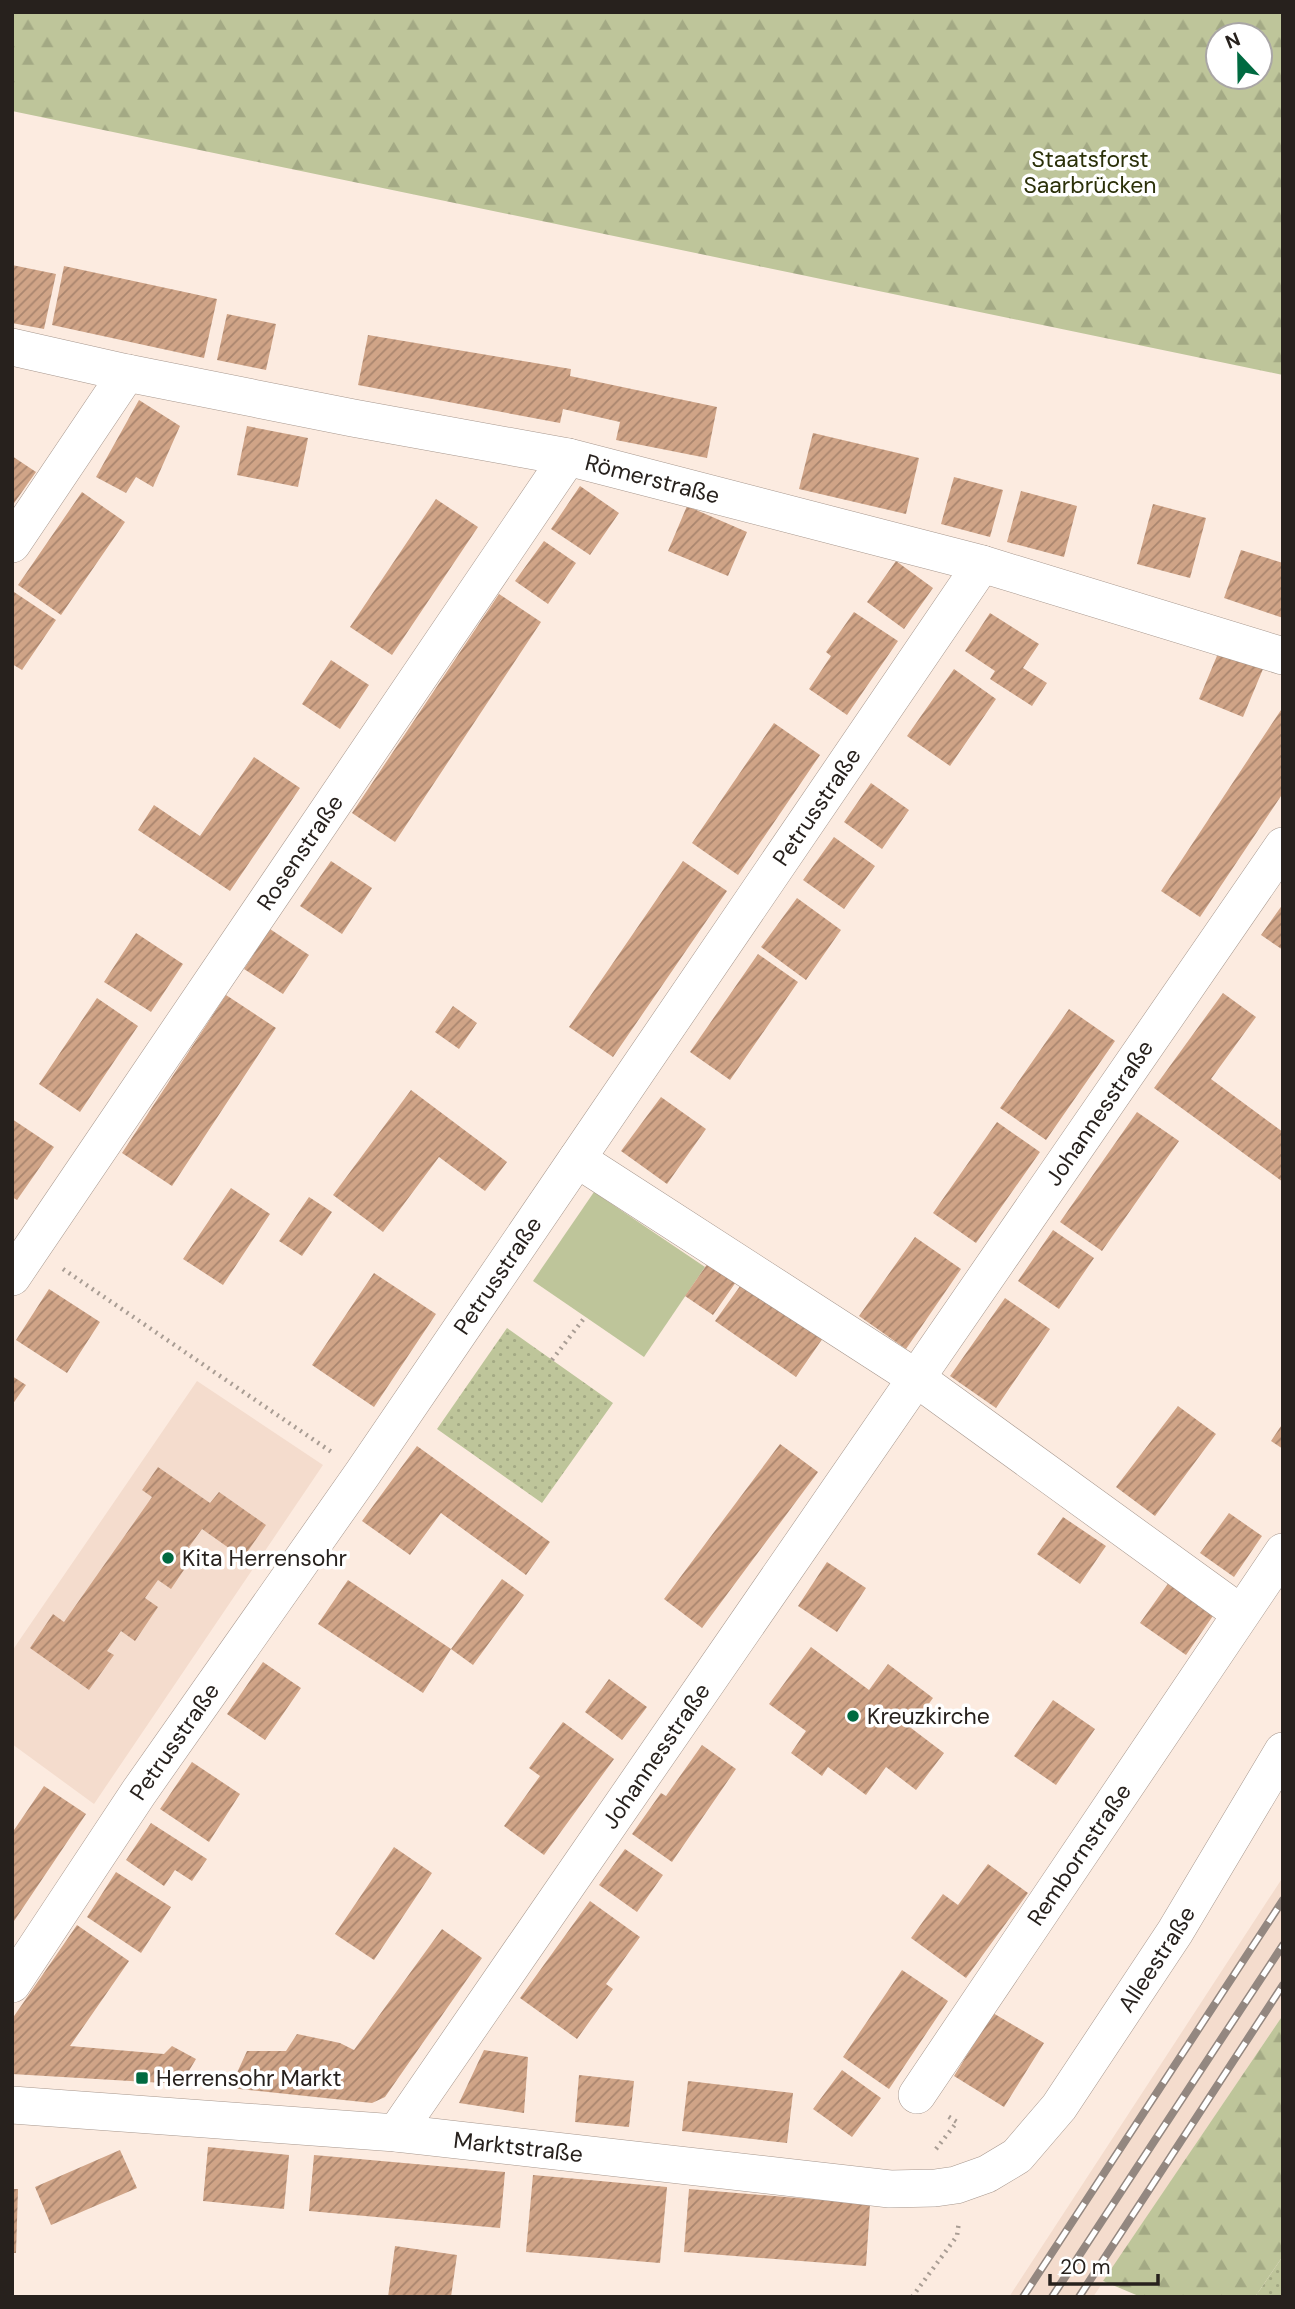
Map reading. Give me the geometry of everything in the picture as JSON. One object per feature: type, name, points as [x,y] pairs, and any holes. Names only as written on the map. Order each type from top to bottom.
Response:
[{"type":"street","name":"Römerstraße","points":[[12,347],[353,418],[568,457],[982,564],[1283,656]]},
{"type":"street","points":[[12,544],[127,373]]},
{"type":"street","name":"Rosenstraße","points":[[19,1253],[568,457]]},
{"type":"street","name":"Petrusstraße","points":[[12,1984],[139,1793],[363,1473],[982,564]]},
{"type":"street","name":"Johannesstraße","points":[[396,2133],[1283,846]]},
{"type":"street","points":[[577,1159],[916,1378],[1240,1613]]},
{"type":"street","name":"Rembornstraße","points":[[917,2095],[1283,1552]]},
{"type":"street","name":"Alleestraße","points":[[1017,2156],[1059,2107],[1159,1956],[1283,1751]]},
{"type":"street","name":"Marktstraße","points":[[12,2105],[396,2133],[890,2189],[956,2185],[987,2174],[1017,2156]]},
{"type":"path","points":[[19,1253],[363,1473]]},
{"type":"path","points":[[552,1360],[585,1317]]},
{"type":"path","points":[[906,2188],[957,2122],[917,2095]]},
{"type":"path","points":[[912,2297],[957,2236],[960,2214],[956,2185]]},
{"type":"shaded area","name":"Kita Herrensohr","points":[[197,1381],[323,1465],[94,1804],[12,1744],[12,1651]]},
{"type":"shaded area","points":[[1283,1877],[1283,2015],[1093,2297],[1009,2297]]},
{"type":"green space","name":"Staatsforst Saarbrücken","points":[[12,12],[1283,12],[1283,375],[12,111]]},
{"type":"green space","points":[[594,1192],[705,1267],[644,1357],[533,1281]]},
{"type":"green space","points":[[507,1328],[613,1403],[542,1503],[437,1429]]},
{"type":"green space","points":[[1283,2015],[1283,2256],[1255,2297],[1141,2297],[1103,2281]]},
{"type":"green space","points":[[1283,2256],[1283,2297],[1255,2297]]},
{"type":"building","points":[[12,265],[56,274],[44,329],[12,323]]},
{"type":"building","points":[[64,266],[217,299],[204,358],[52,325]]},
{"type":"building","points":[[227,314],[276,324],[266,370],[217,360]]},
{"type":"building","points":[[368,335],[571,369],[570,376],[717,407],[707,458],[616,440],[620,422],[563,409],[560,423],[358,385]]},
{"type":"building","points":[[139,400],[180,426],[153,487],[136,477],[126,493],[96,477]]},
{"type":"building","points":[[247,426],[308,438],[298,487],[237,475]]},
{"type":"building","points":[[813,433],[919,458],[906,514],[799,489]]},
{"type":"building","points":[[12,456],[36,472],[12,506]]},
{"type":"building","points":[[954,477],[1003,490],[990,537],[941,524]]},
{"type":"building","points":[[580,486],[619,513],[590,555],[551,529]]},
{"type":"building","points":[[1021,491],[1077,506],[1064,557],[1007,542]]},
{"type":"building","points":[[82,492],[125,522],[61,615],[18,585]]},
{"type":"building","points":[[436,499],[478,527],[392,655],[350,627]]},
{"type":"building","points":[[1153,504],[1206,518],[1190,578],[1137,564]]},
{"type":"building","points":[[687,506],[747,532],[728,576],[668,551]]},
{"type":"building","points":[[544,541],[576,563],[548,604],[515,581]]},
{"type":"building","points":[[1241,550],[1283,563],[1283,618],[1224,598]]},
{"type":"building","points":[[896,561],[933,588],[904,629],[867,602]]},
{"type":"building","points":[[14,592],[56,620],[22,670],[12,664]]},
{"type":"building","points":[[499,594],[541,622],[395,842],[352,813]]},
{"type":"building","points":[[854,612],[898,641],[847,715],[809,689],[831,656],[826,652]]},
{"type":"building","points":[[990,613],[1039,644],[1023,668],[1047,683],[1032,706],[990,679],[995,671],[965,651]]},
{"type":"building","points":[[1219,651],[1263,669],[1243,717],[1199,699]]},
{"type":"building","points":[[331,660],[369,685],[340,729],[302,704]]},
{"type":"building","points":[[954,669],[996,699],[950,766],[907,736]]},
{"type":"building","points":[[1283,707],[1283,793],[1200,917],[1161,891]]},
{"type":"building","points":[[774,723],[820,755],[738,875],[692,843]]},
{"type":"building","points":[[254,757],[300,788],[230,891],[138,830],[154,805],[200,836]]},
{"type":"building","points":[[871,783],[909,810],[882,849],[844,822]]},
{"type":"building","points":[[834,837],[875,866],[844,909],[803,880]]},
{"type":"building","points":[[331,861],[372,888],[342,934],[300,906]]},
{"type":"building","points":[[683,861],[727,891],[613,1057],[569,1027]]},
{"type":"building","points":[[797,898],[841,930],[806,980],[761,947]]},
{"type":"building","points":[[1283,904],[1283,950],[1261,935]]},
{"type":"building","points":[[270,929],[309,955],[283,994],[244,969]]},
{"type":"building","points":[[136,933],[183,964],[151,1012],[104,982]]},
{"type":"building","points":[[758,954],[798,982],[730,1080],[690,1052]]},
{"type":"building","points":[[1223,993],[1256,1017],[1211,1079],[1283,1132],[1283,1182],[1154,1088]]},
{"type":"building","points":[[226,995],[276,1028],[172,1186],[122,1153]]},
{"type":"building","points":[[97,998],[138,1026],[80,1112],[39,1084]]},
{"type":"building","points":[[453,1006],[477,1023],[459,1049],[435,1032]]},
{"type":"building","points":[[1069,1009],[1115,1041],[1046,1140],[1000,1108]]},
{"type":"building","points":[[411,1090],[507,1162],[485,1191],[439,1157],[383,1232],[333,1195]]},
{"type":"building","points":[[661,1097],[706,1129],[667,1184],[621,1151]]},
{"type":"building","points":[[1137,1112],[1179,1141],[1102,1251],[1060,1222]]},
{"type":"building","points":[[12,1119],[54,1147],[17,1200],[12,1197]]},
{"type":"building","points":[[997,1122],[1040,1152],[976,1243],[933,1213]]},
{"type":"building","points":[[231,1188],[270,1214],[223,1285],[183,1259]]},
{"type":"building","points":[[309,1197],[332,1212],[302,1256],[279,1241]]},
{"type":"building","points":[[1053,1230],[1094,1258],[1059,1309],[1018,1281]]},
{"type":"building","points":[[915,1237],[961,1269],[906,1349],[859,1316]]},
{"type":"building","points":[[708,1263],[736,1282],[713,1315],[685,1296]]},
{"type":"building","points":[[374,1273],[436,1314],[374,1407],[312,1365]]},
{"type":"building","points":[[743,1282],[823,1338],[796,1377],[715,1321]]},
{"type":"building","points":[[49,1289],[100,1322],[67,1373],[16,1340]]},
{"type":"building","points":[[1005,1298],[1050,1329],[996,1408],[950,1376]]},
{"type":"building","points":[[12,1376],[26,1385],[12,1405]]},
{"type":"building","points":[[1178,1406],[1216,1434],[1155,1516],[1116,1487]]},
{"type":"building","points":[[1283,1423],[1283,1449],[1271,1441]]},
{"type":"building","points":[[780,1444],[818,1472],[702,1628],[664,1599]]},
{"type":"building","points":[[417,1446],[550,1542],[526,1575],[441,1513],[410,1555],[362,1521]]},
{"type":"building","points":[[158,1467],[210,1503],[219,1492],[266,1525],[243,1558],[202,1529],[189,1547],[196,1552],[171,1589],[158,1580],[145,1598],[158,1607],[135,1641],[121,1631],[107,1651],[114,1655],[89,1690],[30,1648],[53,1614],[64,1622],[152,1497],[142,1490]]},
{"type":"building","points":[[1229,1513],[1262,1536],[1234,1577],[1200,1553]]},
{"type":"building","points":[[1063,1517],[1106,1546],[1080,1584],[1037,1554]]},
{"type":"building","points":[[827,1562],[866,1588],[837,1632],[798,1606]]},
{"type":"building","points":[[1172,1578],[1217,1610],[1186,1655],[1140,1623]]},
{"type":"building","points":[[502,1579],[524,1595],[473,1665],[451,1649]]},
{"type":"building","points":[[348,1580],[451,1649],[423,1693],[318,1624]]},
{"type":"building","name":"Kreuzkirche","points":[[811,1647],[869,1690],[888,1664],[933,1698],[911,1728],[944,1753],[916,1790],[886,1767],[866,1795],[828,1767],[822,1776],[791,1753],[806,1731],[769,1704]]},
{"type":"building","points":[[263,1662],[301,1688],[265,1740],[227,1714]]},
{"type":"building","points":[[609,1679],[647,1707],[622,1740],[585,1712]]},
{"type":"building","points":[[1053,1700],[1095,1729],[1056,1785],[1014,1756]]},
{"type":"building","points":[[563,1722],[614,1759],[544,1855],[504,1826],[540,1776],[529,1768]]},
{"type":"building","points":[[702,1745],[736,1769],[672,1862],[632,1834],[661,1793],[666,1796]]},
{"type":"building","points":[[192,1762],[240,1794],[209,1842],[160,1809]]},
{"type":"building","points":[[44,1786],[86,1814],[12,1924],[12,1833]]},
{"type":"building","points":[[151,1823],[207,1859],[192,1881],[175,1870],[164,1886],[126,1860]]},
{"type":"building","points":[[394,1847],[432,1873],[374,1960],[335,1934]]},
{"type":"building","points":[[625,1849],[663,1875],[637,1912],[599,1885]]},
{"type":"building","points":[[988,1864],[1028,1893],[966,1978],[911,1938],[943,1894],[958,1905]]},
{"type":"building","points":[[116,1872],[171,1907],[141,1953],[87,1917]]},
{"type":"building","points":[[590,1901],[640,1937],[606,1984],[613,1989],[577,2039],[520,1998]]},
{"type":"building","points":[[77,1925],[129,1961],[70,2046],[164,2054],[172,2046],[196,2059],[181,2084],[12,2074],[12,2019]]},
{"type":"building","points":[[442,1929],[482,1958],[385,2097],[372,2103],[230,2088],[247,2051],[286,2051],[297,2034],[340,2043],[354,2050]]},
{"type":"building","points":[[902,1970],[948,2001],[889,2089],[843,2057]]},
{"type":"building","points":[[993,2013],[1044,2043],[1004,2107],[954,2076]]},
{"type":"building","points":[[484,2050],[528,2057],[524,2113],[459,2103]]},
{"type":"building","points":[[842,2070],[881,2098],[852,2137],[813,2109]]},
{"type":"building","points":[[579,2075],[634,2081],[629,2127],[575,2122]]},
{"type":"building","points":[[688,2081],[793,2093],[787,2143],[682,2131]]},
{"type":"building","points":[[208,2147],[289,2155],[284,2209],[203,2201]]},
{"type":"building","points":[[120,2150],[137,2188],[51,2225],[35,2187]]},
{"type":"building","points":[[314,2155],[505,2172],[500,2228],[309,2211]]},
{"type":"building","points":[[533,2175],[667,2187],[660,2263],[526,2252]]},
{"type":"building","points":[[12,2189],[18,2189],[16,2253],[12,2253]]},
{"type":"building","points":[[689,2189],[870,2204],[866,2266],[684,2252]]},
{"type":"building","points":[[395,2246],[457,2255],[451,2297],[388,2297]]},
{"type":"railway","points":[[1023,2297],[1283,1900]]},
{"type":"railway","points":[[1052,2297],[1283,1945]]},
{"type":"railway","points":[[1079,2297],[1283,1985]]},
{"type":"place","name":"Kita Herrensohr","points":[[168,1558]]},
{"type":"place","name":"Kreuzkirche","points":[[853,1716]]},
{"type":"place","name":"Herrensohr Markt","points":[[142,2078]]}]
